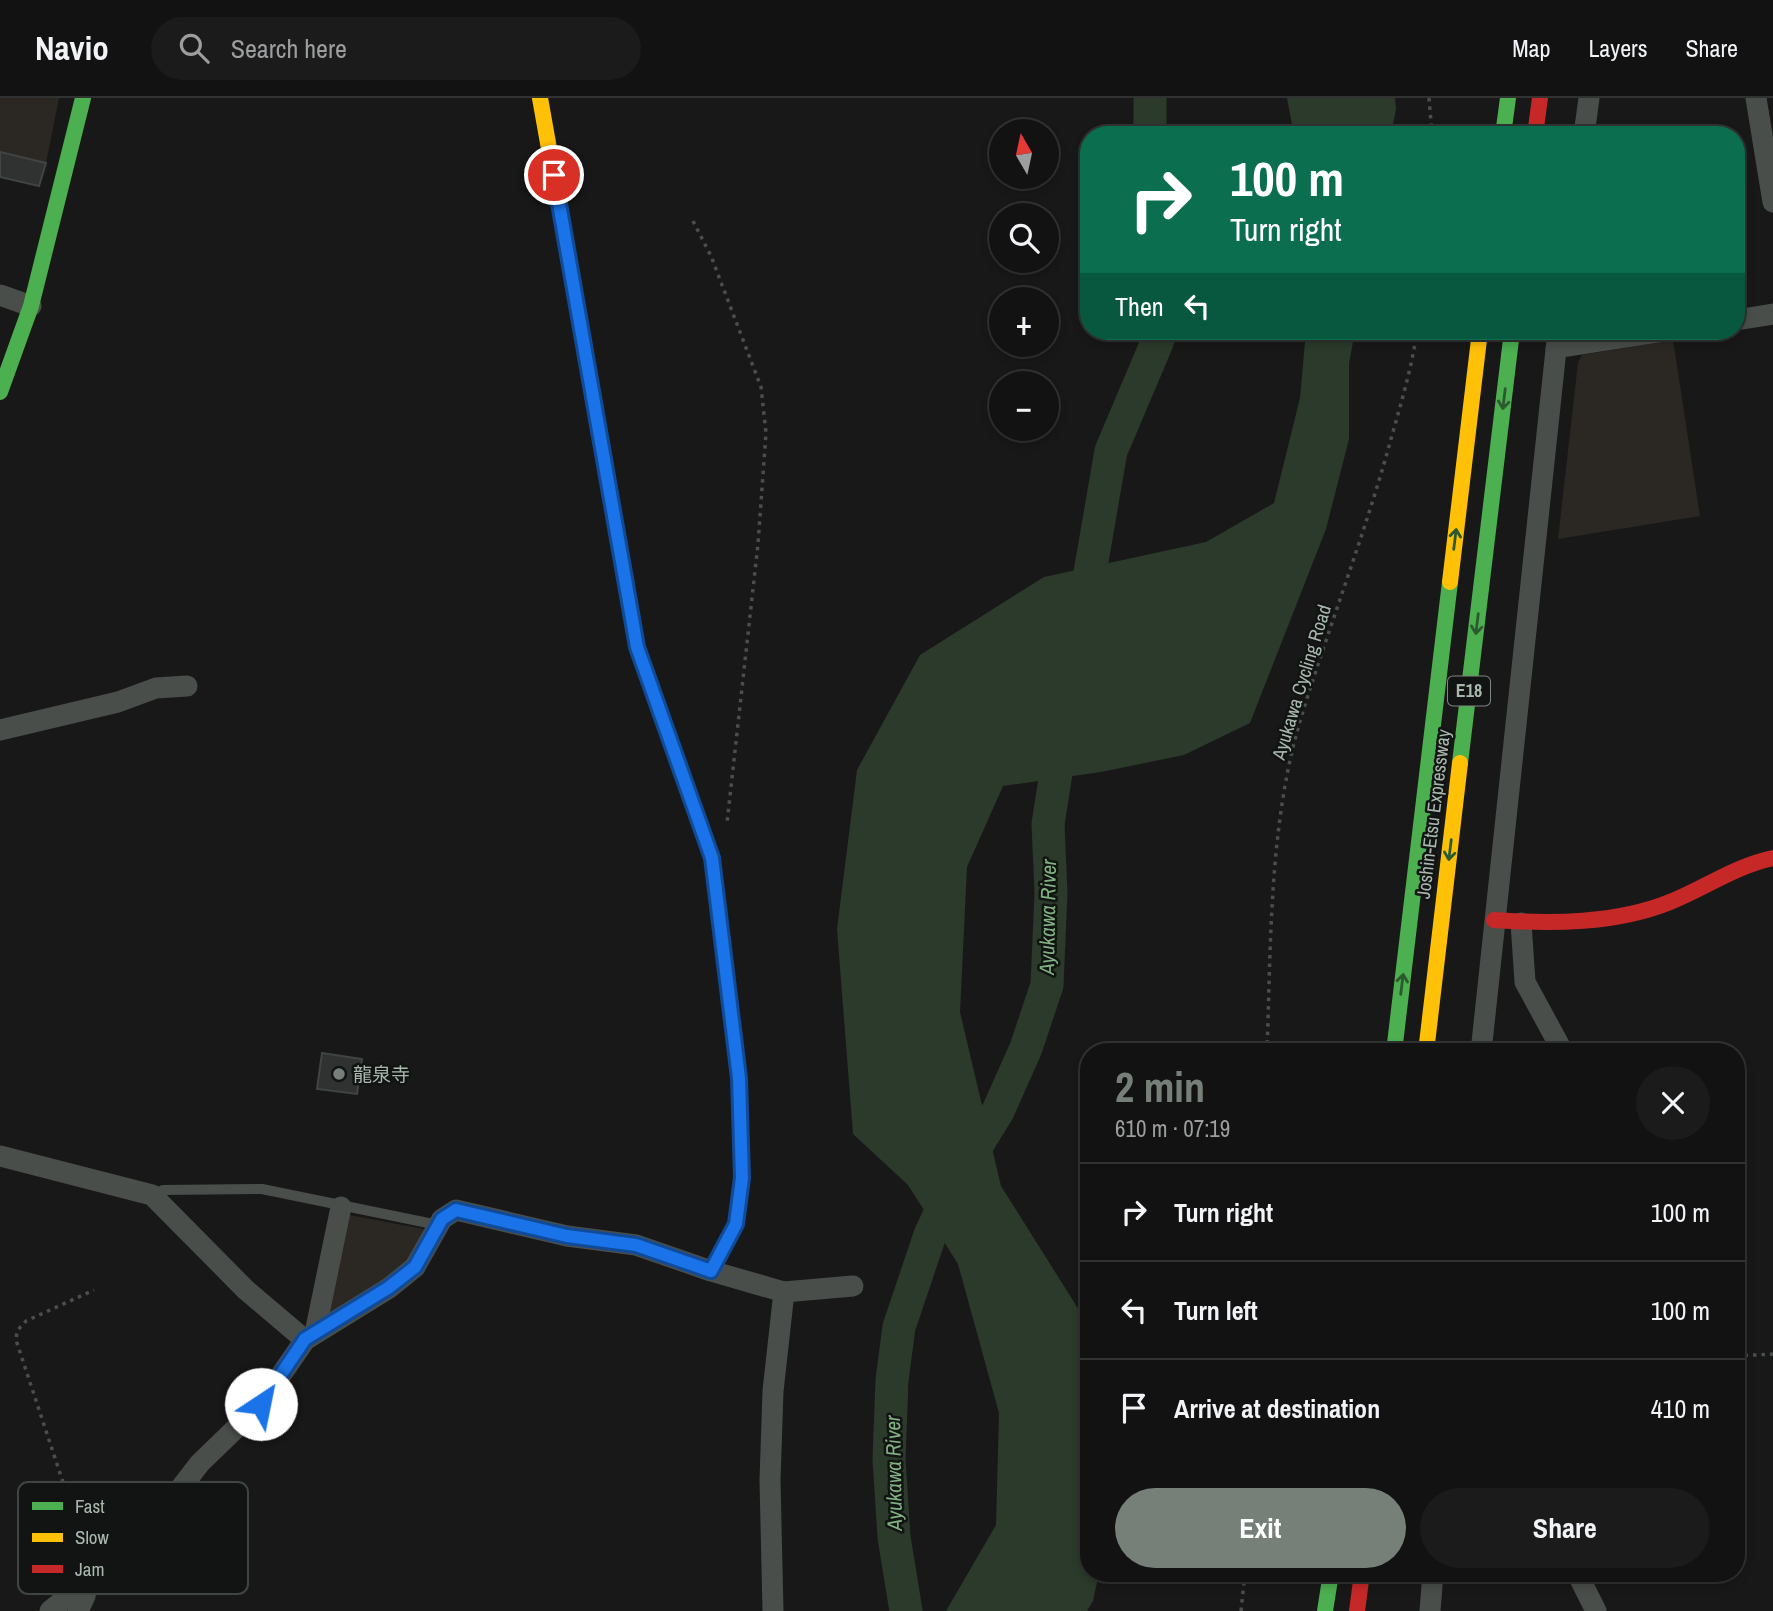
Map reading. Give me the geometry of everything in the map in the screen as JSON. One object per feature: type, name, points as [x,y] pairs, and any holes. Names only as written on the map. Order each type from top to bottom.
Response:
[{"type":"main road","points":[[0,392],[31,306],[83,98]]},
{"type":"main road","points":[[540,98],[637,647],[712,858],[739,1078],[742,1178],[736,1224],[711,1271]]},
{"type":"main road","points":[[1504,126],[1507,98]]},
{"type":"main road","points":[[1536,126],[1539,98]]},
{"type":"main road","name":"Joshin-Etsu Expressway","points":[[1395,1043],[1479,340]]},
{"type":"main road","name":"Joshin-Etsu Expressway","points":[[1427,1043],[1511,340]]},
{"type":"main road","points":[[1494,920],[1521,923],[1620,914],[1668,903],[1730,869],[1755,860],[1773,858]]},
{"type":"main road","points":[[1325,1611],[1330,1582]]},
{"type":"main road","points":[[1357,1611],[1361,1582]]},
{"type":"street","points":[[1585,126],[1589,98]]},
{"type":"street","points":[[1756,98],[1773,202]]},
{"type":"street","points":[[0,295],[31,306]]},
{"type":"street","points":[[1745,319],[1773,314]]},
{"type":"street","points":[[1481,1043],[1557,340]]},
{"type":"street","points":[[0,730],[118,702],[156,688],[187,686]]},
{"type":"street","points":[[1521,923],[1525,982],[1558,1043]]},
{"type":"street","points":[[0,1156],[152,1195],[246,1290],[310,1336]]},
{"type":"street","points":[[185,1482],[200,1463],[261,1404],[310,1336],[341,1207]]},
{"type":"street","points":[[310,1336],[388,1288],[415,1267],[442,1219],[456,1210],[567,1236],[636,1245],[784,1292],[853,1286]]},
{"type":"street","points":[[773,1611],[770,1480],[772,1391],[784,1292]]},
{"type":"street","points":[[1430,1611],[1432,1582]]},
{"type":"street","points":[[1582,1582],[1596,1611]]},
{"type":"street","points":[[50,1611],[70,1594]]},
{"type":"street","points":[[78,1611],[86,1594]]},
{"type":"lane","points":[[152,1195],[163,1190],[262,1189],[438,1225]]},
{"type":"path","points":[[1429,98],[1431,126]]},
{"type":"path","points":[[693,221],[710,256],[761,387],[766,433],[758,544],[725,835],[712,858]]},
{"type":"path","name":"Ayukawa Cycling Road","points":[[1267,1043],[1276,862],[1283,793],[1300,722],[1371,509],[1407,380],[1415,340]]},
{"type":"path","points":[[60,1482],[16,1340],[17,1331],[26,1321],[94,1290]]},
{"type":"path","points":[[1745,1356],[1773,1354]]},
{"type":"path","points":[[1241,1611],[1244,1582]]},
{"type":"shaded area","points":[[0,98],[59,98],[46,163],[0,152]]},
{"type":"shaded area","points":[[1287,98],[1395,98],[1393,126],[1292,126]]},
{"type":"shaded area","points":[[1305,340],[1353,340],[1349,363],[1349,439],[1326,529],[1250,723],[1184,755],[1101,772],[1003,786],[967,867],[960,1012],[1001,1186],[1079,1310],[1080,1582],[1097,1582],[1093,1601],[1087,1611],[946,1611],[996,1525],[999,1413],[958,1264],[908,1185],[853,1134],[837,929],[857,770],[920,655],[1044,577],[1206,542],[1274,503],[1300,398]]},
{"type":"shaded area","points":[[1673,340],[1700,516],[1558,539],[1578,363],[1582,355]]},
{"type":"shaded area","points":[[349,1215],[424,1229],[407,1266],[328,1320]]},
{"type":"building","points":[[0,152],[46,163],[39,186],[0,177]]},
{"type":"building","name":"龍泉寺","points":[[322,1053],[362,1059],[357,1094],[317,1089]]},
{"type":"waterway","name":"Ayukawa River","points":[[1150,98],[1150,126]]},
{"type":"waterway","name":"Ayukawa River","points":[[1083,613],[1111,451],[1158,340]]},
{"type":"waterway","name":"Ayukawa River","points":[[906,1611],[894,1537],[889,1459],[892,1380],[899,1327],[930,1235],[956,1179],[998,1111],[1026,1048],[1047,985],[1051,893],[1048,824],[1062,735]]},
{"type":"traffic: fast","points":[[0,392],[31,306],[83,98]]},
{"type":"traffic: fast","points":[[1504,126],[1508,98]]},
{"type":"traffic: fast","points":[[1460,763],[1511,340]]},
{"type":"traffic: fast","points":[[1395,1043],[1450,582]]},
{"type":"traffic: fast","points":[[1325,1611],[1330,1582]]},
{"type":"traffic: slow","points":[[540,98],[596,413]]},
{"type":"traffic: slow","points":[[1450,582],[1479,340]]},
{"type":"traffic: slow","points":[[1427,1043],[1460,763]]},
{"type":"traffic: slow","points":[[698,819],[712,858],[739,1078],[742,1178],[736,1224],[711,1271]]},
{"type":"traffic: jam","points":[[1536,126],[1540,98]]},
{"type":"traffic: jam","points":[[596,413],[637,647],[698,819]]},
{"type":"traffic: jam","points":[[1494,920],[1560,922],[1628,915],[1670,902],[1733,872],[1773,858]]},
{"type":"traffic: jam","points":[[1357,1611],[1361,1582]]},
{"type":"place","name":"龍泉寺","points":[[339,1074]]},
{"type":"route","points":[[261,1404],[305,1339],[388,1288],[415,1267],[442,1219],[456,1210],[567,1236],[636,1245],[711,1271],[736,1224],[742,1178],[739,1078],[712,858],[637,647],[554,175]]}]
